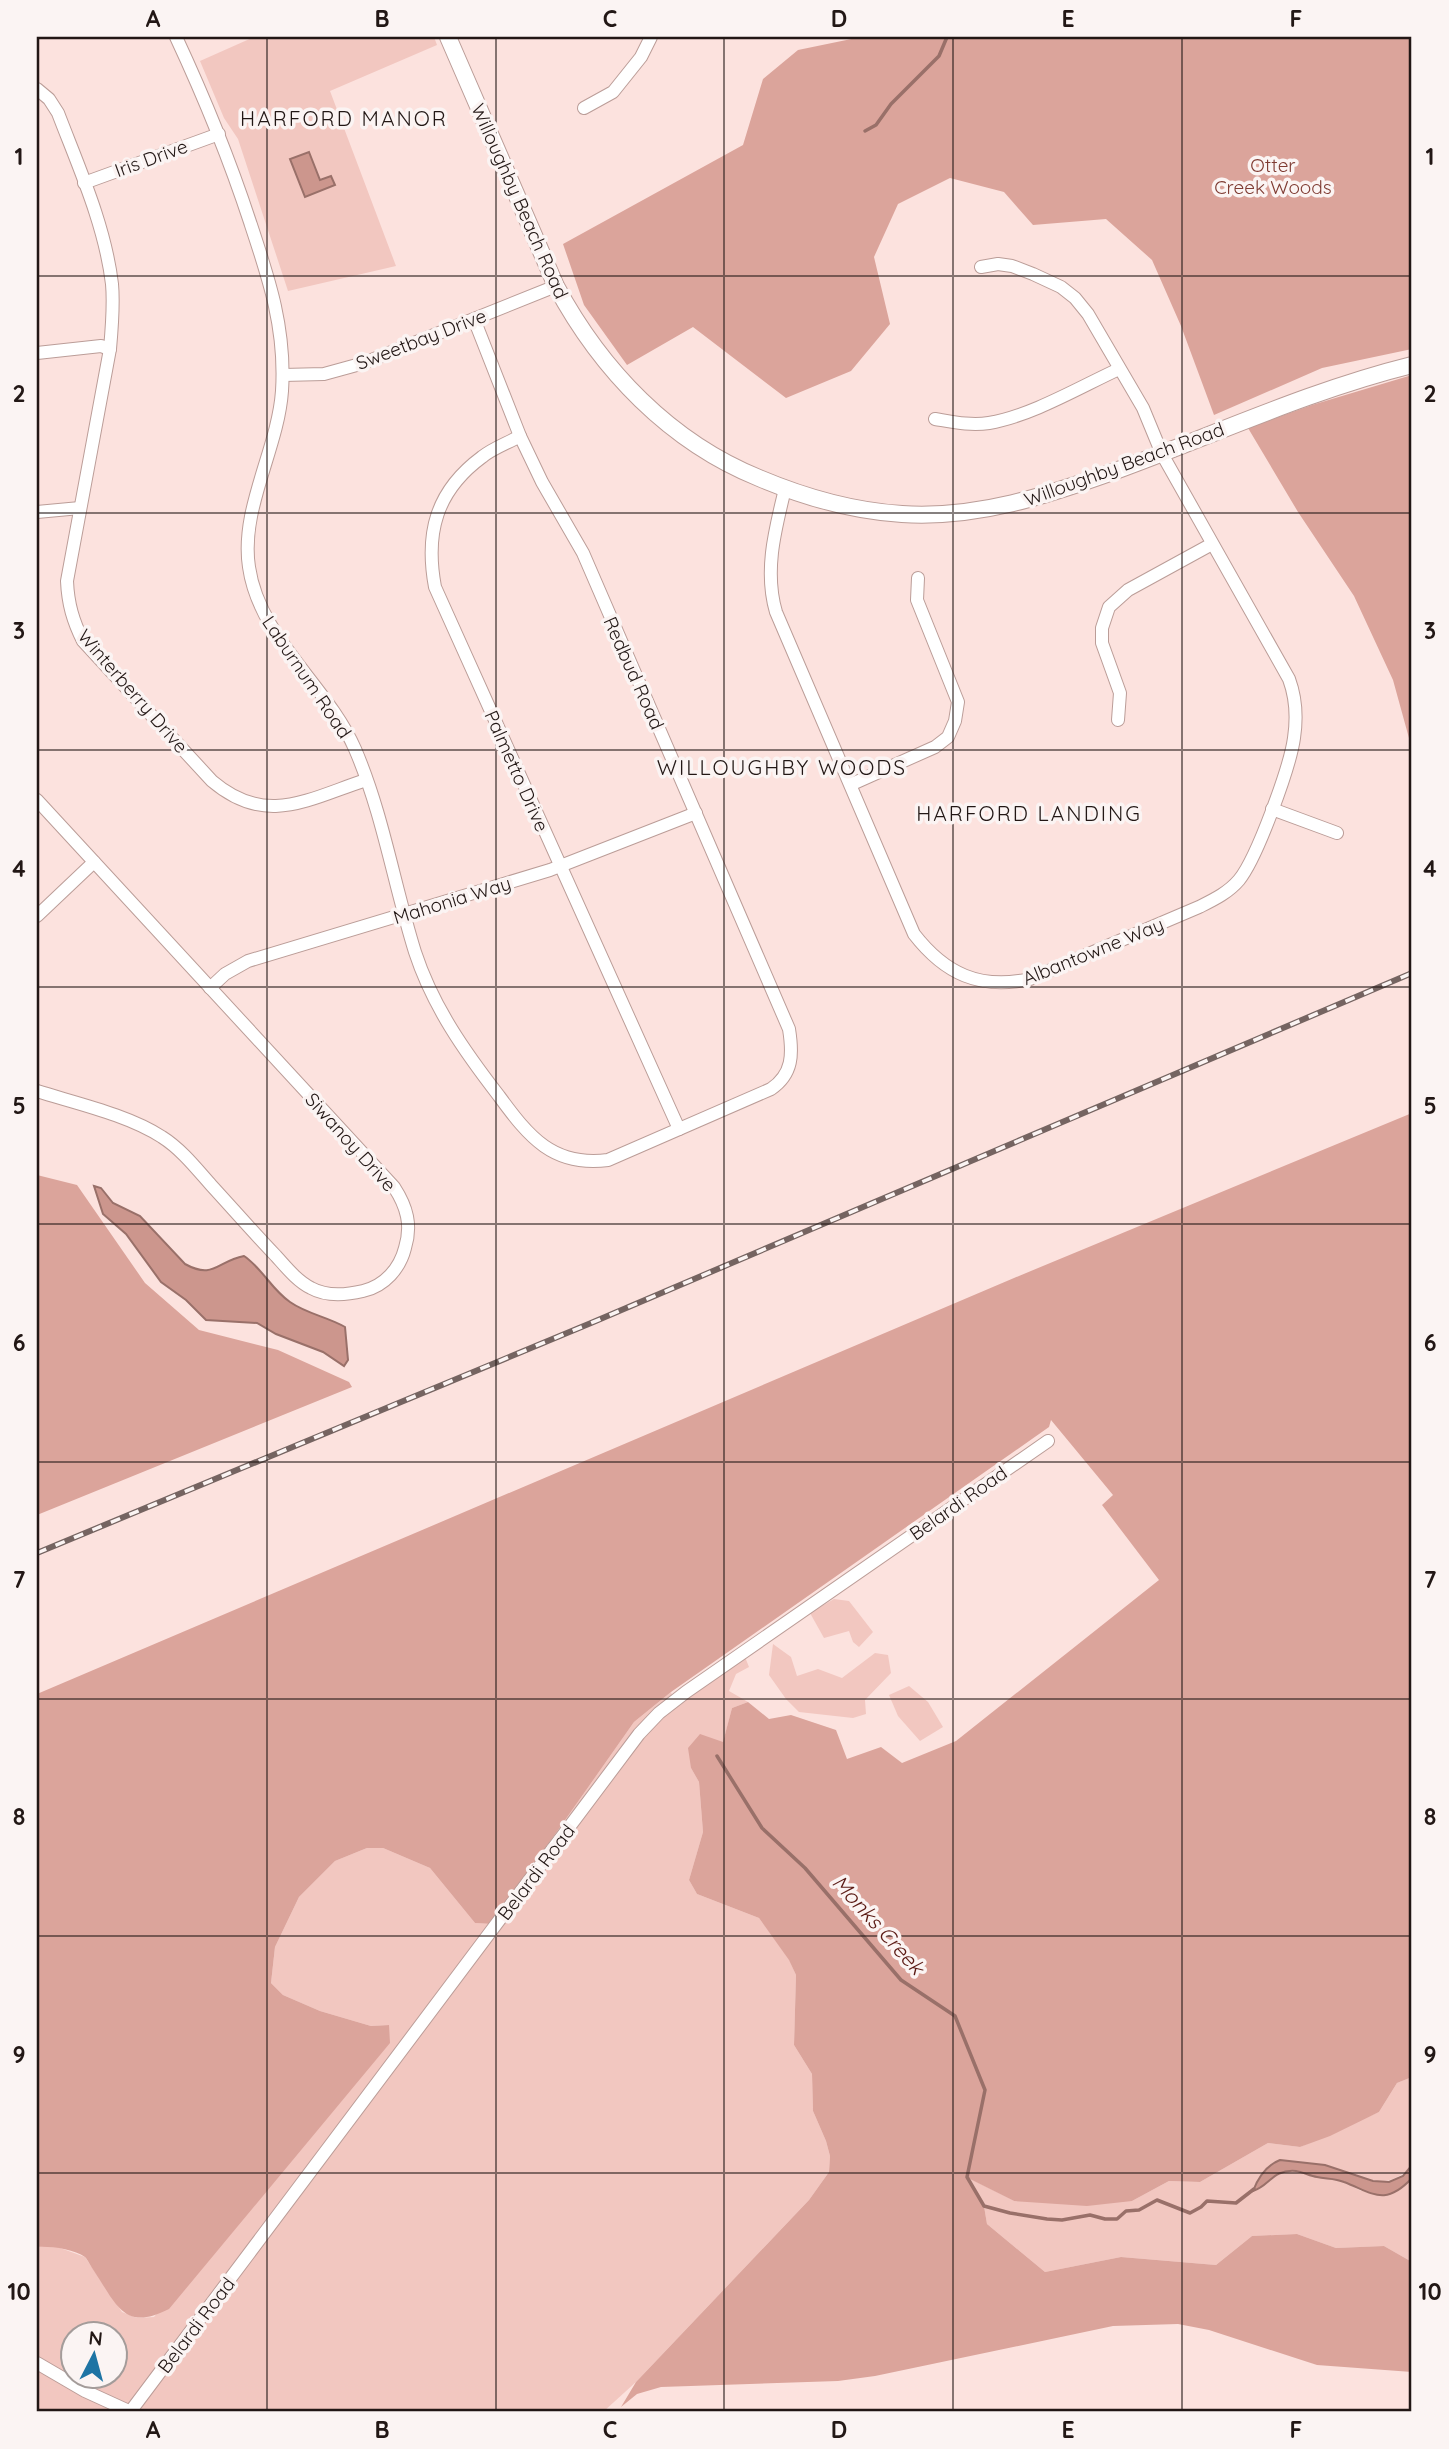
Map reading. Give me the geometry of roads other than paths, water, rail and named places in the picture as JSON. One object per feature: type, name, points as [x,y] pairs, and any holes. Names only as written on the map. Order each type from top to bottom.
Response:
[{"type":"street","name":"Laburnum Road","points":[[176,37],[233,169],[279,317],[282,394],[274,438],[250,522],[248,566],[262,609],[273,628],[328,703],[354,746],[416,954],[446,1022],[511,1113],[553,1153],[570,1160],[589,1163],[608,1160],[679,1129]]},
{"type":"street","name":"Willoughby Beach Road","points":[[448,37],[556,286],[571,314],[617,378],[648,408],[702,449],[737,470],[785,489],[831,503],[902,514],[964,512],[1009,505],[1082,483],[1162,454],[1329,388],[1412,365]]},
{"type":"street","points":[[584,108],[613,92],[641,57],[651,37]]},
{"type":"street","name":"Winterberry Drive","points":[[37,89],[49,99],[58,113],[107,256],[112,286],[110,349],[67,582],[67,599],[75,625],[83,641],[212,781],[242,802],[278,807],[366,780]]},
{"type":"street","name":"Iris Drive","points":[[84,183],[219,134]]},
{"type":"street","name":"Albantowne Way","points":[[785,489],[770,565],[772,597],[915,934],[933,956],[968,977],[989,982],[1020,981],[1050,972],[1219,897],[1239,879],[1248,866],[1272,809],[1294,741],[1294,694],[1289,679],[1162,454],[1143,408],[1088,314],[1075,298],[1061,287],[1012,266],[998,264],[981,267]]},
{"type":"street","name":"Sweetbay Drive","points":[[283,375],[302,376],[342,370],[556,286]]},
{"type":"street","name":"Redbud Road","points":[[474,319],[520,436],[542,482],[583,553],[789,1030],[792,1056],[787,1073],[771,1089],[679,1129]]},
{"type":"street","points":[[37,353],[101,346],[110,349]]},
{"type":"street","points":[[935,419],[971,424],[989,423],[1017,415],[1119,369]]},
{"type":"street","name":"Palmetto Drive","points":[[520,436],[484,455],[451,487],[436,517],[431,541],[431,569],[435,587],[679,1129]]},
{"type":"street","points":[[37,512],[80,508]]},
{"type":"street","points":[[1118,720],[1120,693],[1102,643],[1102,628],[1109,607],[1128,590],[1212,544]]},
{"type":"street","points":[[852,784],[935,747],[948,737],[955,721],[958,702],[917,600],[918,578]]},
{"type":"street","name":"Siwanoy Drive","points":[[37,800],[381,1173],[404,1203],[408,1219],[407,1243],[396,1269],[383,1282],[368,1290],[350,1294],[328,1294],[311,1289],[262,1241],[180,1150],[161,1136],[140,1125],[37,1091]]},
{"type":"street","points":[[1272,809],[1337,833]]},
{"type":"street","name":"Mahonia Way","points":[[210,988],[225,974],[248,961],[560,867],[696,813]]},
{"type":"street","points":[[37,916],[93,862]]},
{"type":"street","name":"Belardi Road","points":[[130,2412],[631,1745],[659,1713],[1048,1441]]},
{"type":"street","points":[[37,2363],[85,2391],[130,2412]]},
{"type":"waterway","points":[[865,131],[876,125],[891,104],[939,56],[947,37]]},
{"type":"waterway","name":"Monks Creek","points":[[717,1756],[762,1828],[805,1868],[901,1980],[955,2016],[985,2090],[967,2177],[984,2206],[1047,2219],[1062,2220],[1090,2215],[1117,2219],[1126,2211],[1139,2210],[1157,2200],[1190,2213],[1207,2201],[1236,2203],[1254,2189]]},
{"type":"railway","points":[[37,1553],[591,1323],[1412,973]]},
{"type":"district","name":"HARFORD MANOR","points":[[344,119]]},
{"type":"district","name":"WILLOUGHBY WOODS","points":[[782,768]]},
{"type":"district","name":"HARFORD LANDING","points":[[1029,814]]},
{"type":"park label","name":"Otter Creek Woods","points":[[1273,176]]}]
